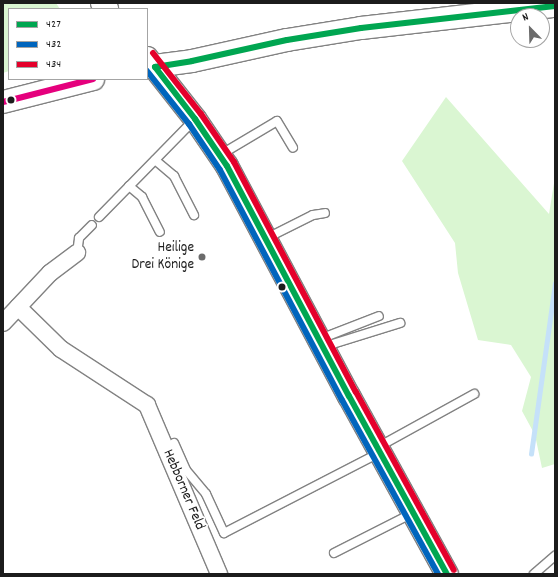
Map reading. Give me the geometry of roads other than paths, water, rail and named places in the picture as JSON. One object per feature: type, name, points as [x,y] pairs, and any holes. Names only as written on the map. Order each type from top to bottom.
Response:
[{"type":"main road","points":[[150,64],[192,61],[287,40],[360,28],[555,6]]},
{"type":"main road","points":[[150,64],[195,119],[220,155],[266,238],[378,450],[447,574]]},
{"type":"main road","points":[[3,102],[89,80]]},
{"type":"street","points":[[3,323],[50,273],[76,253]]},
{"type":"street","name":"Hebborner Feld","points":[[18,308],[61,349],[147,405],[216,573]]},
{"type":"lane","points":[[99,217],[195,119]]},
{"type":"lane","points":[[220,155],[277,121],[293,148]]},
{"type":"lane","points":[[155,160],[174,176],[194,215]]},
{"type":"lane","points":[[129,186],[142,197],[160,232]]},
{"type":"lane","points":[[266,238],[313,215],[326,213]]},
{"type":"lane","points":[[76,253],[79,238],[92,225]]},
{"type":"lane","points":[[321,343],[379,316]]},
{"type":"lane","points":[[321,343],[400,323]]},
{"type":"lane","points":[[174,443],[186,470],[206,494],[224,533],[378,450],[474,394]]},
{"type":"lane","points":[[334,553],[413,513]]},
{"type":"lane","points":[[534,574],[555,556]]},
{"type":"waterway","points":[[531,454],[555,284]]},
{"type":"place","name":"Heilige Drei Könige","points":[[202,257]]}]
